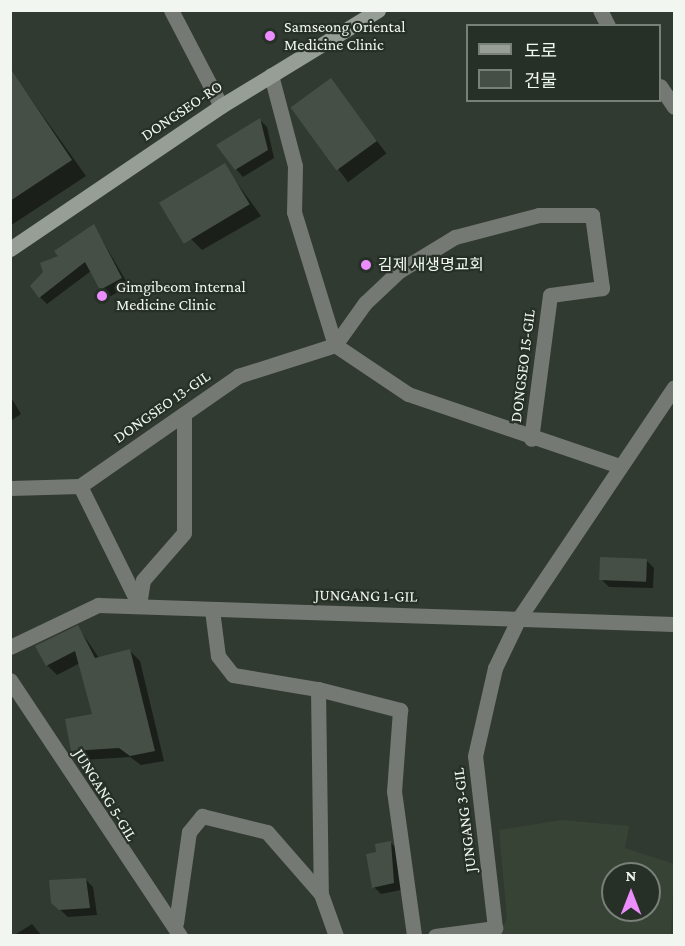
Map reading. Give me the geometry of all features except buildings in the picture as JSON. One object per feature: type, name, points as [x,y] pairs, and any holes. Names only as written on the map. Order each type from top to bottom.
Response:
[{"type":"main road","name":"DONGSEO-RO","points":[[10,249],[221,106],[378,10]]},
{"type":"street","points":[[171,10],[221,106]]},
{"type":"street","points":[[600,10],[607,24]]},
{"type":"street","points":[[271,75],[295,166],[294,212],[335,345]]},
{"type":"street","points":[[661,87],[675,107]]},
{"type":"street","name":"DONGSEO 15-GIL","points":[[531,439],[550,295],[602,288],[592,215],[539,215],[455,237],[399,271],[365,303],[335,345],[408,394],[531,439],[619,466]]},
{"type":"street","name":"DONGSEO 13-GIL","points":[[80,486],[238,376],[335,345]]},
{"type":"street","points":[[519,618],[619,466],[675,387]]},
{"type":"street","points":[[139,604],[143,579],[184,533],[184,414]]},
{"type":"street","points":[[10,488],[80,486],[139,604]]},
{"type":"street","name":"JUNGANG 1-GIL","points":[[10,647],[98,605],[139,604],[213,610],[675,624]]},
{"type":"street","points":[[213,610],[218,656],[233,675],[318,689],[400,710],[394,791],[414,936]]},
{"type":"street","name":"JUNGANG 3-GIL","points":[[435,936],[495,928],[475,756],[495,668],[519,618]]},
{"type":"street","name":"JUNGANG 5-GIL","points":[[10,680],[133,873],[178,929]]},
{"type":"street","points":[[318,689],[321,894],[336,936]]},
{"type":"street","name":"JUNGANG 5-GIL","points":[[178,929],[189,832],[202,816],[267,832],[321,894]]},
{"type":"shaded area","points":[[562,820],[629,826],[625,848],[674,864],[671,935],[498,936],[507,919],[499,830]]},
{"type":"place","name":"Samseong Oriental Medicine Clinic","points":[[270,36]]},
{"type":"place","name":"김제 새생명교회","points":[[366,265]]},
{"type":"place","name":"Gimgibeom Internal Medicine Clinic","points":[[102,296]]}]
